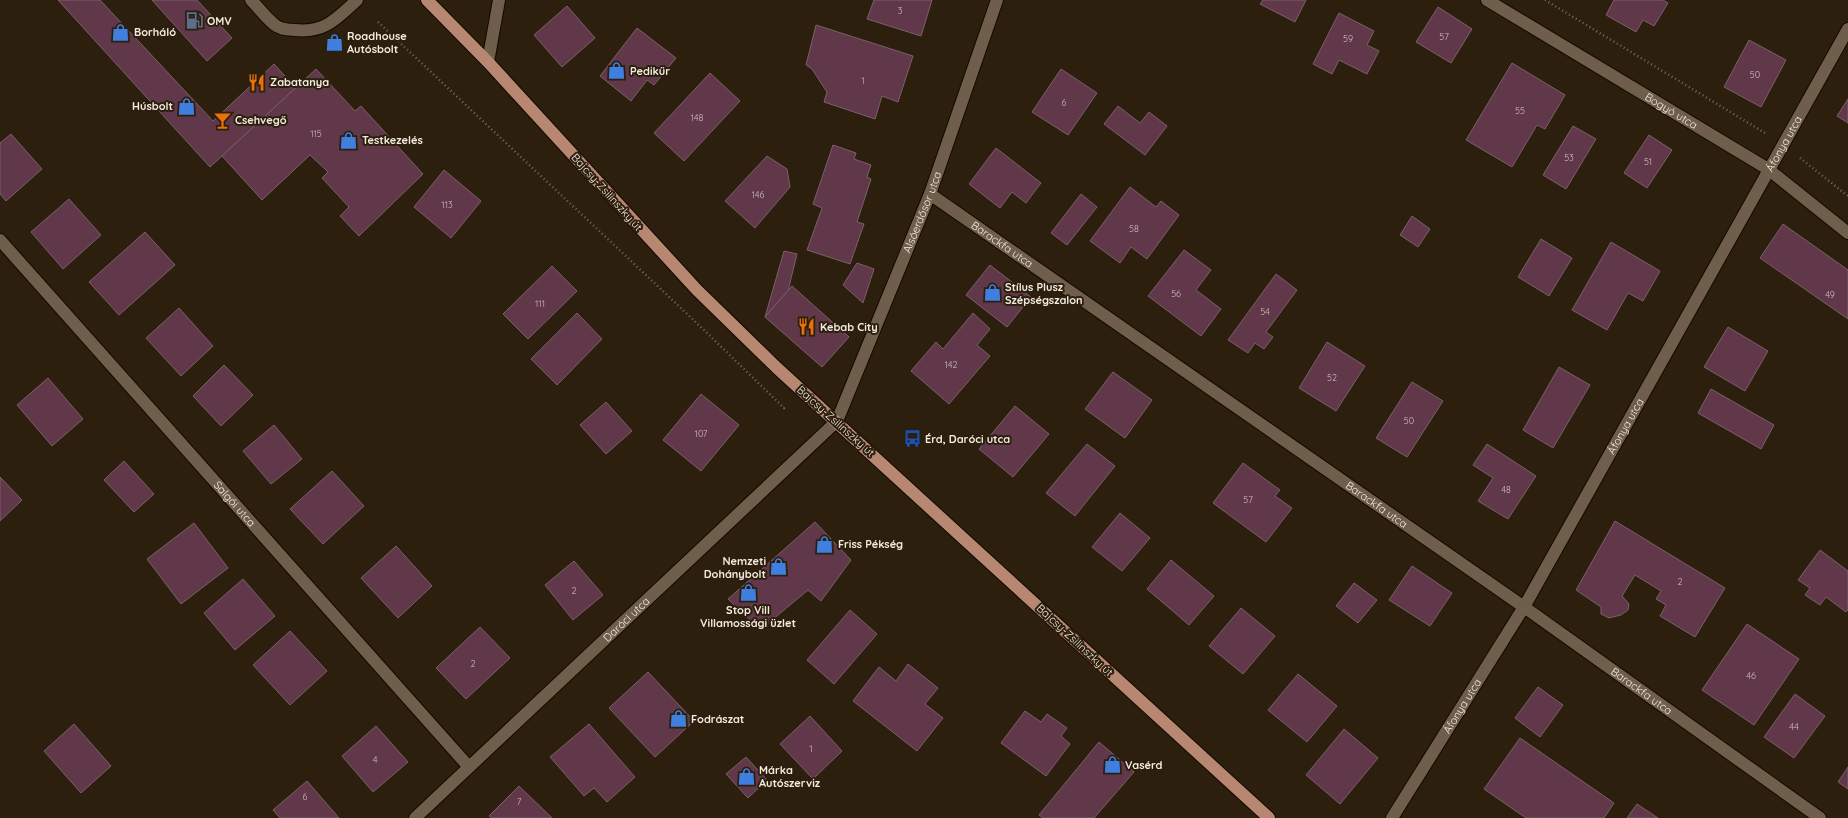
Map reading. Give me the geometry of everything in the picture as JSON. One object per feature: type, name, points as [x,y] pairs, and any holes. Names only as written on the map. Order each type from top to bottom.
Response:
[{"type":"main road","name":"Bajcsy-Zsilinszky út","points":[[427,0],[488,62],[697,290],[800,389],[838,422],[1269,818]]},
{"type":"street","points":[[251,0],[276,26],[290,30],[305,31],[315,30],[330,24],[356,0]]},
{"type":"street","points":[[488,62],[499,0]]},
{"type":"street","name":"Alsóerdősor utca","points":[[838,422],[930,194],[997,0]]},
{"type":"street","name":"Bogyó utca","points":[[1487,0],[1768,169],[1848,233]]},
{"type":"street","name":"Áfonya utca","points":[[1392,818],[1524,607],[1782,144],[1848,29]]},
{"type":"street","name":"Barackfa utca","points":[[930,194],[1524,607],[1820,818]]},
{"type":"street","name":"Salgói utca","points":[[0,240],[469,767]]},
{"type":"street","name":"Daróci utca","points":[[416,818],[838,422]]},
{"type":"path","points":[[1545,0],[1782,144],[1848,196]]},
{"type":"path","points":[[378,22],[703,329],[784,408],[800,389]]},
{"type":"building","points":[[58,0],[100,0],[213,121],[274,64],[296,88],[210,167]]},
{"type":"building","name":"OMV","points":[[152,0],[197,0],[232,38],[207,61]]},
{"type":"building","points":[[874,0],[932,0],[921,36],[867,19]]},
{"type":"building","points":[[1263,0],[1306,0],[1295,22],[1260,4]]},
{"type":"building","points":[[1614,0],[1663,0],[1668,3],[1654,26],[1643,20],[1636,32],[1606,15]]},
{"type":"building","points":[[567,6],[595,38],[562,67],[534,35]]},
{"type":"building","points":[[1438,7],[1472,29],[1451,63],[1416,42]]},
{"type":"building","points":[[1339,13],[1374,31],[1367,45],[1379,51],[1367,74],[1339,60],[1332,74],[1313,64]]},
{"type":"building","points":[[816,25],[913,56],[898,102],[882,96],[875,119],[824,102],[827,92],[812,69],[806,65]]},
{"type":"building","points":[[637,28],[676,58],[654,85],[647,80],[631,101],[600,76]]},
{"type":"building","points":[[1749,40],[1786,60],[1761,107],[1724,87]]},
{"type":"building","points":[[1512,63],[1565,95],[1545,129],[1537,125],[1512,167],[1466,140]]},
{"type":"building","points":[[316,69],[355,111],[361,106],[423,174],[359,236],[340,216],[349,207],[322,178],[328,172],[310,155],[262,200],[222,156]]},
{"type":"building","points":[[1061,69],[1097,93],[1068,135],[1032,112]]},
{"type":"building","points":[[710,73],[740,101],[684,161],[654,133]]},
{"type":"building","points":[[1848,99],[1848,123],[1837,116]]},
{"type":"building","points":[[1118,106],[1140,123],[1149,112],[1167,126],[1145,155],[1104,124]]},
{"type":"building","points":[[1573,126],[1596,139],[1566,189],[1543,175]]},
{"type":"building","points":[[11,134],[42,169],[6,201],[0,194],[0,143]]},
{"type":"building","points":[[1649,135],[1672,150],[1647,188],[1624,173]]},
{"type":"building","points":[[833,145],[856,153],[854,159],[871,165],[867,177],[871,179],[857,222],[864,224],[850,264],[807,250],[822,208],[813,204]]},
{"type":"building","points":[[996,148],[1041,183],[1026,203],[1012,192],[1000,208],[969,184]]},
{"type":"building","points":[[767,156],[787,169],[790,187],[755,228],[725,201]]},
{"type":"building","points":[[444,170],[481,201],[451,238],[414,207]]},
{"type":"building","points":[[1130,187],[1156,207],[1161,201],[1179,215],[1147,259],[1131,247],[1120,263],[1090,241]]},
{"type":"building","points":[[1081,194],[1097,207],[1067,245],[1051,233]]},
{"type":"building","points":[[69,199],[101,235],[63,269],[31,232]]},
{"type":"building","points":[[1412,216],[1430,229],[1418,247],[1400,235]]},
{"type":"building","points":[[1783,224],[1848,270],[1848,319],[1760,258]]},
{"type":"building","points":[[145,232],[175,265],[119,315],[89,282]]},
{"type":"building","points":[[1541,239],[1572,258],[1549,296],[1518,277]]},
{"type":"building","points":[[1611,242],[1660,271],[1643,301],[1628,293],[1607,330],[1572,310]]},
{"type":"building","points":[[1184,250],[1211,270],[1196,290],[1221,309],[1201,336],[1148,296]]},
{"type":"building","points":[[784,251],[797,254],[788,291],[765,317]]},
{"type":"building","points":[[857,263],[874,269],[863,303],[843,285]]},
{"type":"building","points":[[990,265],[1031,297],[1007,327],[966,295]]},
{"type":"building","points":[[552,266],[577,291],[528,339],[503,314]]},
{"type":"building","points":[[1276,274],[1297,290],[1266,332],[1273,337],[1264,349],[1255,343],[1248,353],[1228,340]]},
{"type":"building","name":"Kebab City","points":[[792,286],[849,337],[822,367],[765,317]]},
{"type":"building","points":[[179,308],[213,346],[181,376],[146,338]]},
{"type":"building","points":[[577,313],[602,339],[557,385],[531,359]]},
{"type":"building","points":[[973,313],[990,329],[977,345],[990,356],[949,404],[911,371],[936,342],[943,349]]},
{"type":"building","points":[[1728,327],[1768,351],[1745,391],[1704,367]]},
{"type":"building","points":[[1327,342],[1365,366],[1336,411],[1299,388]]},
{"type":"building","points":[[224,365],[253,395],[221,426],[193,396]]},
{"type":"building","points":[[1559,367],[1590,385],[1553,448],[1523,430]]},
{"type":"building","points":[[1113,372],[1152,400],[1125,438],[1085,409]]},
{"type":"building","points":[[48,378],[83,419],[52,446],[17,405]]},
{"type":"building","points":[[1412,382],[1443,401],[1407,457],[1376,438]]},
{"type":"building","points":[[1711,389],[1774,425],[1761,449],[1698,413]]},
{"type":"building","points":[[701,394],[739,425],[701,471],[663,440]]},
{"type":"building","points":[[606,402],[632,431],[606,454],[580,425]]},
{"type":"building","points":[[1015,406],[1049,434],[1013,477],[979,449]]},
{"type":"building","points":[[274,425],[302,459],[271,484],[243,451]]},
{"type":"building","points":[[1087,444],[1115,466],[1075,516],[1046,493]]},
{"type":"building","points":[[1487,444],[1536,476],[1508,519],[1478,501],[1493,478],[1473,465]]},
{"type":"building","points":[[124,461],[154,494],[134,512],[104,480]]},
{"type":"building","points":[[1243,463],[1280,490],[1275,496],[1292,508],[1266,542],[1213,503]]},
{"type":"building","points":[[332,471],[364,506],[323,544],[290,509]]},
{"type":"building","points":[[0,477],[22,500],[0,521]]},
{"type":"building","points":[[1120,513],[1150,538],[1122,571],[1092,547]]},
{"type":"building","points":[[1615,521],[1725,588],[1695,637],[1660,616],[1666,605],[1656,599],[1661,591],[1635,575],[1622,596],[1629,604],[1628,610],[1621,615],[1609,618],[1601,614],[1601,607],[1576,590]]},
{"type":"building","points":[[815,522],[851,560],[821,601],[808,590],[760,630],[728,599]]},
{"type":"building","points":[[194,523],[228,568],[181,604],[147,559]]},
{"type":"building","points":[[396,546],[432,586],[398,618],[361,578]]},
{"type":"building","points":[[1820,550],[1848,571],[1848,610],[1846,612],[1826,597],[1820,605],[1805,595],[1810,588],[1798,580]]},
{"type":"building","points":[[1171,560],[1214,596],[1189,625],[1147,589]]},
{"type":"building","points":[[574,561],[603,595],[573,620],[545,585]]},
{"type":"building","points":[[1412,566],[1452,593],[1430,626],[1389,600]]},
{"type":"building","points":[[243,579],[275,616],[235,650],[204,613]]},
{"type":"building","points":[[1354,583],[1377,600],[1358,623],[1336,606]]},
{"type":"building","points":[[1241,608],[1275,636],[1243,674],[1209,646]]},
{"type":"building","points":[[850,610],[877,634],[834,684],[807,660]]},
{"type":"building","points":[[1747,624],[1799,659],[1754,725],[1702,690]]},
{"type":"building","points":[[480,627],[510,658],[466,699],[436,668]]},
{"type":"building","points":[[290,631],[327,671],[290,705],[253,665]]},
{"type":"building","points":[[908,664],[938,688],[925,704],[943,718],[917,751],[853,701],[879,667],[896,681]]},
{"type":"building","points":[[648,672],[694,721],[655,757],[609,708]]},
{"type":"building","points":[[1298,674],[1337,706],[1307,742],[1268,710]]},
{"type":"building","points":[[1538,687],[1563,705],[1540,737],[1515,718]]},
{"type":"building","points":[[1795,694],[1825,716],[1794,758],[1764,737]]},
{"type":"building","points":[[1025,711],[1041,722],[1047,714],[1067,728],[1061,736],[1070,744],[1046,776],[1001,743]]},
{"type":"building","points":[[810,716],[842,751],[813,779],[780,744]]},
{"type":"building","points":[[74,724],[111,766],[81,793],[44,751]]},
{"type":"building","points":[[589,724],[635,777],[607,802],[594,788],[584,796],[550,757]]},
{"type":"building","points":[[376,726],[408,762],[373,792],[342,756]]},
{"type":"building","points":[[1344,729],[1378,758],[1340,804],[1306,775]]},
{"type":"building","points":[[1520,738],[1614,803],[1604,818],[1526,818],[1484,789]]},
{"type":"building","points":[[1099,742],[1134,772],[1094,818],[1043,818],[1039,815]]},
{"type":"building","points":[[746,757],[767,780],[748,798],[726,774]]},
{"type":"building","points":[[1848,767],[1848,789],[1838,782]]},
{"type":"building","points":[[307,781],[339,818],[280,818],[273,810]]},
{"type":"building","points":[[519,786],[552,818],[492,818],[489,816]]},
{"type":"building","points":[[1637,804],[1658,818],[1627,818]]},
{"type":"place","name":"OMV","points":[[194,21]]},
{"type":"place","name":"Borháló","points":[[121,32]]},
{"type":"place","name":"Roadhouse Autósbolt","points":[[334,42]]},
{"type":"place","name":"Pedikűr","points":[[617,71]]},
{"type":"place","name":"Zabatanya","points":[[257,82]]},
{"type":"place","name":"Húsbolt","points":[[186,106]]},
{"type":"place","name":"Csehvegő","points":[[222,120]]},
{"type":"place","name":"Testkezelés","points":[[349,140]]},
{"type":"place","name":"Stílus Plusz Szépségszalon","points":[[992,293]]},
{"type":"place","name":"Kebab City","points":[[807,327]]},
{"type":"place","name":"Érd, Daróci utca","points":[[912,439]]},
{"type":"place","name":"Friss Pékség","points":[[825,544]]},
{"type":"place","name":"Nemzeti Dohánybolt","points":[[779,567]]},
{"type":"place","name":"Stop Vill Villamossági üzlet","points":[[748,592]]},
{"type":"place","name":"Fodrászat","points":[[678,719]]},
{"type":"place","name":"Vasérd","points":[[1112,765]]},
{"type":"place","name":"Márka Autószerviz","points":[[746,776]]}]
